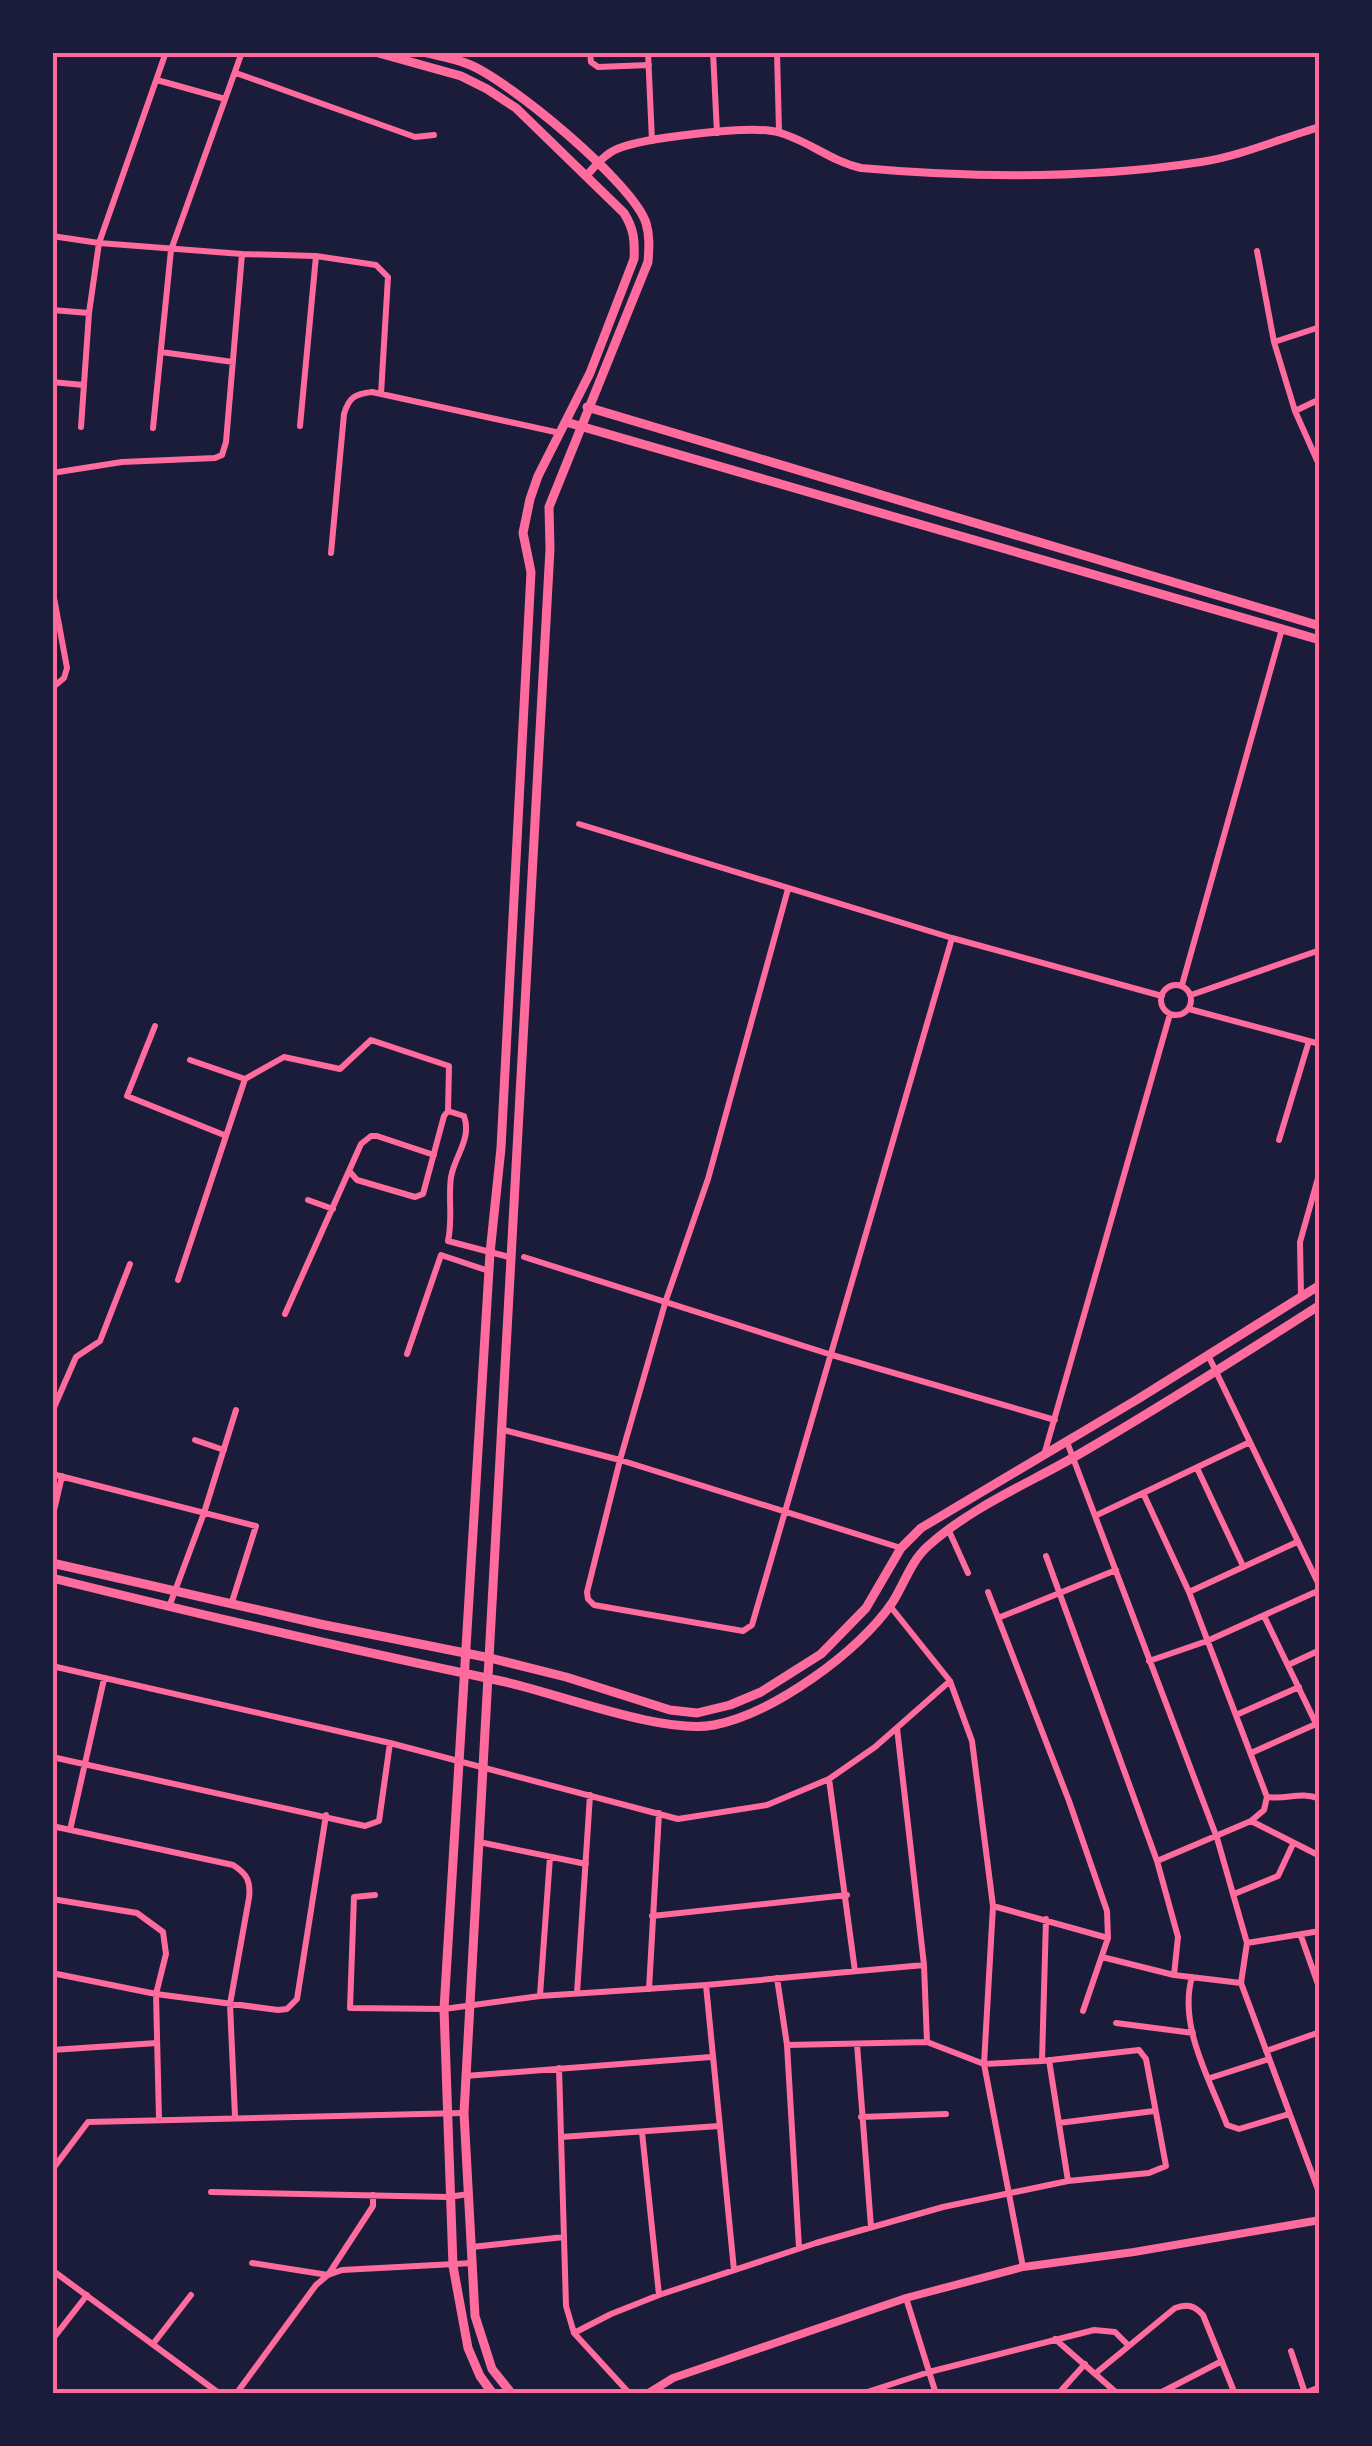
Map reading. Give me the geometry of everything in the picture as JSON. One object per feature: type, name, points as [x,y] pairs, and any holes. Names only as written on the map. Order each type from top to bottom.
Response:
[{"type":"main road","points":[[375,52],[461,76],[516,108],[624,213],[635,242],[634,259],[590,373],[538,476],[524,533],[531,572],[502,1148],[490,1253],[444,2009],[453,2266],[468,2348],[493,2394]]},
{"type":"main road","points":[[423,52],[466,63],[525,97],[636,205],[646,222],[650,242],[648,262],[549,507],[550,549],[464,2113],[475,2316],[492,2368],[512,2394]]},
{"type":"main road","points":[[487,89],[494,77]]},
{"type":"main road","points":[[575,404],[1320,626]]},
{"type":"main road","points":[[566,422],[1320,640]]},
{"type":"main road","points":[[52,1563],[231,1605],[490,1658],[670,1710],[697,1713],[730,1706],[794,1674],[821,1654],[856,1619],[901,1548],[938,1516],[1044,1457],[1320,1284]]},
{"type":"main road","points":[[52,1578],[697,1728],[736,1719],[802,1686],[830,1665],[890,1606],[920,1555],[949,1531],[1218,1373],[1320,1305]]},
{"type":"main road","points":[[884,1578],[900,1587]]},
{"type":"main road","points":[[338,1647],[343,1629]]},
{"type":"main road","points":[[730,1706],[736,1719]]},
{"type":"street","points":[[81,427],[89,313],[99,243],[166,52]]},
{"type":"street","points":[[153,428],[171,250],[242,52]]},
{"type":"street","points":[[590,52],[591,62],[598,68],[649,65]]},
{"type":"street","points":[[648,52],[652,141]]},
{"type":"street","points":[[713,52],[717,133]]},
{"type":"street","points":[[777,52],[779,132]]},
{"type":"street","points":[[236,73],[416,137],[434,135]]},
{"type":"street","points":[[157,80],[225,99]]},
{"type":"street","points":[[588,174],[618,148],[717,133],[779,132],[844,164],[861,168],[1083,174],[1204,162],[1320,126]]},
{"type":"street","points":[[52,236],[171,250],[316,256],[376,265],[388,277],[380,394]]},
{"type":"street","points":[[1257,251],[1274,342],[1295,411],[1316,449],[1320,467]]},
{"type":"street","points":[[52,474],[122,462],[215,458],[222,454],[242,254]]},
{"type":"street","points":[[300,426],[316,256]]},
{"type":"street","points":[[52,310],[89,313]]},
{"type":"street","points":[[1274,342],[1320,327]]},
{"type":"street","points":[[161,352],[232,362]]},
{"type":"street","points":[[52,382],[83,384]]},
{"type":"street","points":[[331,553],[344,414],[348,400],[356,394],[380,394],[560,433]]},
{"type":"street","points":[[1295,411],[1320,400]]},
{"type":"street","points":[[52,587],[67,668],[64,678],[52,688]]},
{"type":"street","points":[[1182,986],[1282,630]]},
{"type":"street","points":[[579,824],[952,938],[1162,996]]},
{"type":"street","points":[[788,889],[708,1179],[666,1300],[620,1460],[587,1592],[594,1604],[749,1629],[952,938]]},
{"type":"street","points":[[1191,996],[1320,950]]},
{"type":"street","points":[[1172,985],[1182,986],[1191,996],[1188,1009],[1180,1014],[1170,1014],[1163,1006],[1162,996],[1172,985]]},
{"type":"street","points":[[1188,1009],[1320,1044]]},
{"type":"street","points":[[1044,1457],[1170,1014]]},
{"type":"street","points":[[155,1026],[128,1096],[224,1135]]},
{"type":"street","points":[[178,1280],[245,1079],[284,1057],[340,1070],[371,1040],[449,1066],[448,1111],[422,1194],[415,1198],[357,1180],[350,1172]]},
{"type":"street","points":[[1279,1140],[1309,1041]]},
{"type":"street","points":[[190,1060],[245,1079]]},
{"type":"street","points":[[407,1354],[448,1241],[452,1220],[451,1177],[468,1129],[464,1116],[448,1111]]},
{"type":"street","points":[[285,1314],[361,1144],[371,1136],[434,1155]]},
{"type":"street","points":[[1301,1296],[1300,1242],[1320,1171]]},
{"type":"street","points":[[308,1200],[334,1209]]},
{"type":"street","points":[[448,1241],[509,1257]]},
{"type":"street","points":[[442,1256],[489,1272]]},
{"type":"street","points":[[524,1256],[832,1355],[1055,1420]]},
{"type":"street","points":[[52,1412],[76,1357],[100,1341],[130,1264]]},
{"type":"street","points":[[1149,1661],[1207,1642],[1320,1588],[1208,1355]]},
{"type":"street","points":[[170,1607],[236,1410]]},
{"type":"street","points":[[500,1429],[620,1460],[901,1548]]},
{"type":"street","points":[[195,1440],[224,1450]]},
{"type":"street","points":[[1067,1442],[1217,1838],[1247,1942],[1241,1983],[1320,2195]]},
{"type":"street","points":[[1097,1515],[1250,1442]]},
{"type":"street","points":[[1197,1468],[1243,1567]]},
{"type":"street","points":[[52,1474],[256,1526],[231,1605]]},
{"type":"street","points":[[52,1519],[62,1476]]},
{"type":"street","points":[[1144,1495],[1189,1592],[1267,1796],[1264,1810],[1251,1821],[1156,1862]]},
{"type":"street","points":[[949,1531],[968,1573]]},
{"type":"street","points":[[1189,1592],[1298,1542]]},
{"type":"street","points":[[1046,1556],[1156,1862],[1178,1937],[1174,1975]]},
{"type":"street","points":[[998,1618],[1116,1570]]},
{"type":"street","points":[[988,1592],[1069,1800],[1107,1911],[1108,1938],[1082,2011]]},
{"type":"street","points":[[890,1606],[950,1680],[972,1741],[993,1906],[984,2064],[1023,2267]]},
{"type":"street","points":[[1252,1753],[1318,1728],[1264,1616]]},
{"type":"street","points":[[1288,1665],[1320,1650]]},
{"type":"street","points":[[52,1666],[390,1743],[678,1819],[740,1812],[829,1780],[950,1680]]},
{"type":"street","points":[[70,1830],[104,1678]]},
{"type":"street","points":[[1236,1715],[1298,1687]]},
{"type":"street","points":[[896,1728],[924,1965],[927,2042]]},
{"type":"street","points":[[52,1756],[365,1826],[378,1821],[390,1743]]},
{"type":"street","points":[[829,1780],[855,1971]]},
{"type":"street","points":[[577,1993],[590,1794]]},
{"type":"street","points":[[1267,1796],[1284,1799],[1303,1794],[1320,1799]]},
{"type":"street","points":[[649,1989],[659,1813]]},
{"type":"street","points":[[52,1973],[230,2004],[278,2010],[294,2004],[326,1815]]},
{"type":"street","points":[[1251,1821],[1320,1856]]},
{"type":"street","points":[[52,1826],[233,1865],[245,1872],[250,1886],[230,2004],[235,2116]]},
{"type":"street","points":[[477,1841],[586,1864]]},
{"type":"street","points":[[1234,1894],[1278,1876],[1292,1844]]},
{"type":"street","points":[[540,1996],[550,1857]]},
{"type":"street","points":[[375,1895],[354,1897],[350,2008],[444,2009],[540,1996],[924,1965]]},
{"type":"street","points":[[652,1916],[847,1895]]},
{"type":"street","points":[[52,1898],[137,1914],[163,1932],[166,1954],[156,1994],[159,2119]]},
{"type":"street","points":[[993,1906],[1108,1938]]},
{"type":"street","points":[[1046,1919],[1045,2061],[1068,2182]]},
{"type":"street","points":[[1247,1942],[1320,1931]]},
{"type":"street","points":[[1300,1936],[1320,1990]]},
{"type":"street","points":[[1102,1956],[1174,1975],[1241,1983]]},
{"type":"street","points":[[1192,1977],[1186,2009],[1227,2125],[1232,2129],[1290,2114]]},
{"type":"street","points":[[777,1978],[787,2046],[799,2248]]},
{"type":"street","points":[[706,1985],[734,2270]]},
{"type":"street","points":[[1116,2023],[1193,2033]]},
{"type":"street","points":[[1210,2078],[1320,2032]]},
{"type":"street","points":[[574,2333],[659,2295],[799,2248],[1007,2192],[1149,2173],[1166,2166],[1146,2059],[1139,2050],[984,2064],[927,2042],[787,2046]]},
{"type":"street","points":[[52,2050],[157,2044]]},
{"type":"street","points":[[857,2044],[870,2228]]},
{"type":"street","points":[[466,2076],[711,2057]]},
{"type":"street","points":[[559,2068],[566,2306],[574,2333],[630,2394]]},
{"type":"street","points":[[1059,2123],[1154,2110]]},
{"type":"street","points":[[52,2170],[88,2122],[464,2113]]},
{"type":"street","points":[[861,2117],[946,2114]]},
{"type":"street","points":[[561,2137],[718,2126]]},
{"type":"street","points":[[642,2132],[659,2295]]},
{"type":"street","points":[[211,2192],[448,2197],[470,2194]]},
{"type":"street","points":[[236,2394],[316,2285],[328,2275],[373,2206],[374,2195]]},
{"type":"street","points":[[647,2394],[673,2378],[906,2298],[1023,2267],[1319,2220]]},
{"type":"street","points":[[472,2247],[564,2238]]},
{"type":"street","points":[[252,2264],[328,2275],[342,2270],[473,2264]]},
{"type":"street","points":[[52,2270],[220,2394]]},
{"type":"street","points":[[52,2340],[87,2295]]},
{"type":"street","points":[[152,2344],[191,2295]]},
{"type":"street","points":[[906,2298],[936,2394]]},
{"type":"street","points":[[1096,2373],[1175,2308],[1186,2304],[1203,2315],[1235,2394]]},
{"type":"street","points":[[861,2393],[1055,2339],[1106,2330],[1115,2332],[1128,2345]]},
{"type":"street","points":[[1055,2339],[1118,2394]]},
{"type":"street","points":[[1291,2351],[1304,2393],[1320,2386]]},
{"type":"street","points":[[1158,2394],[1222,2361]]},
{"type":"street","points":[[1058,2394],[1085,2364]]}]
